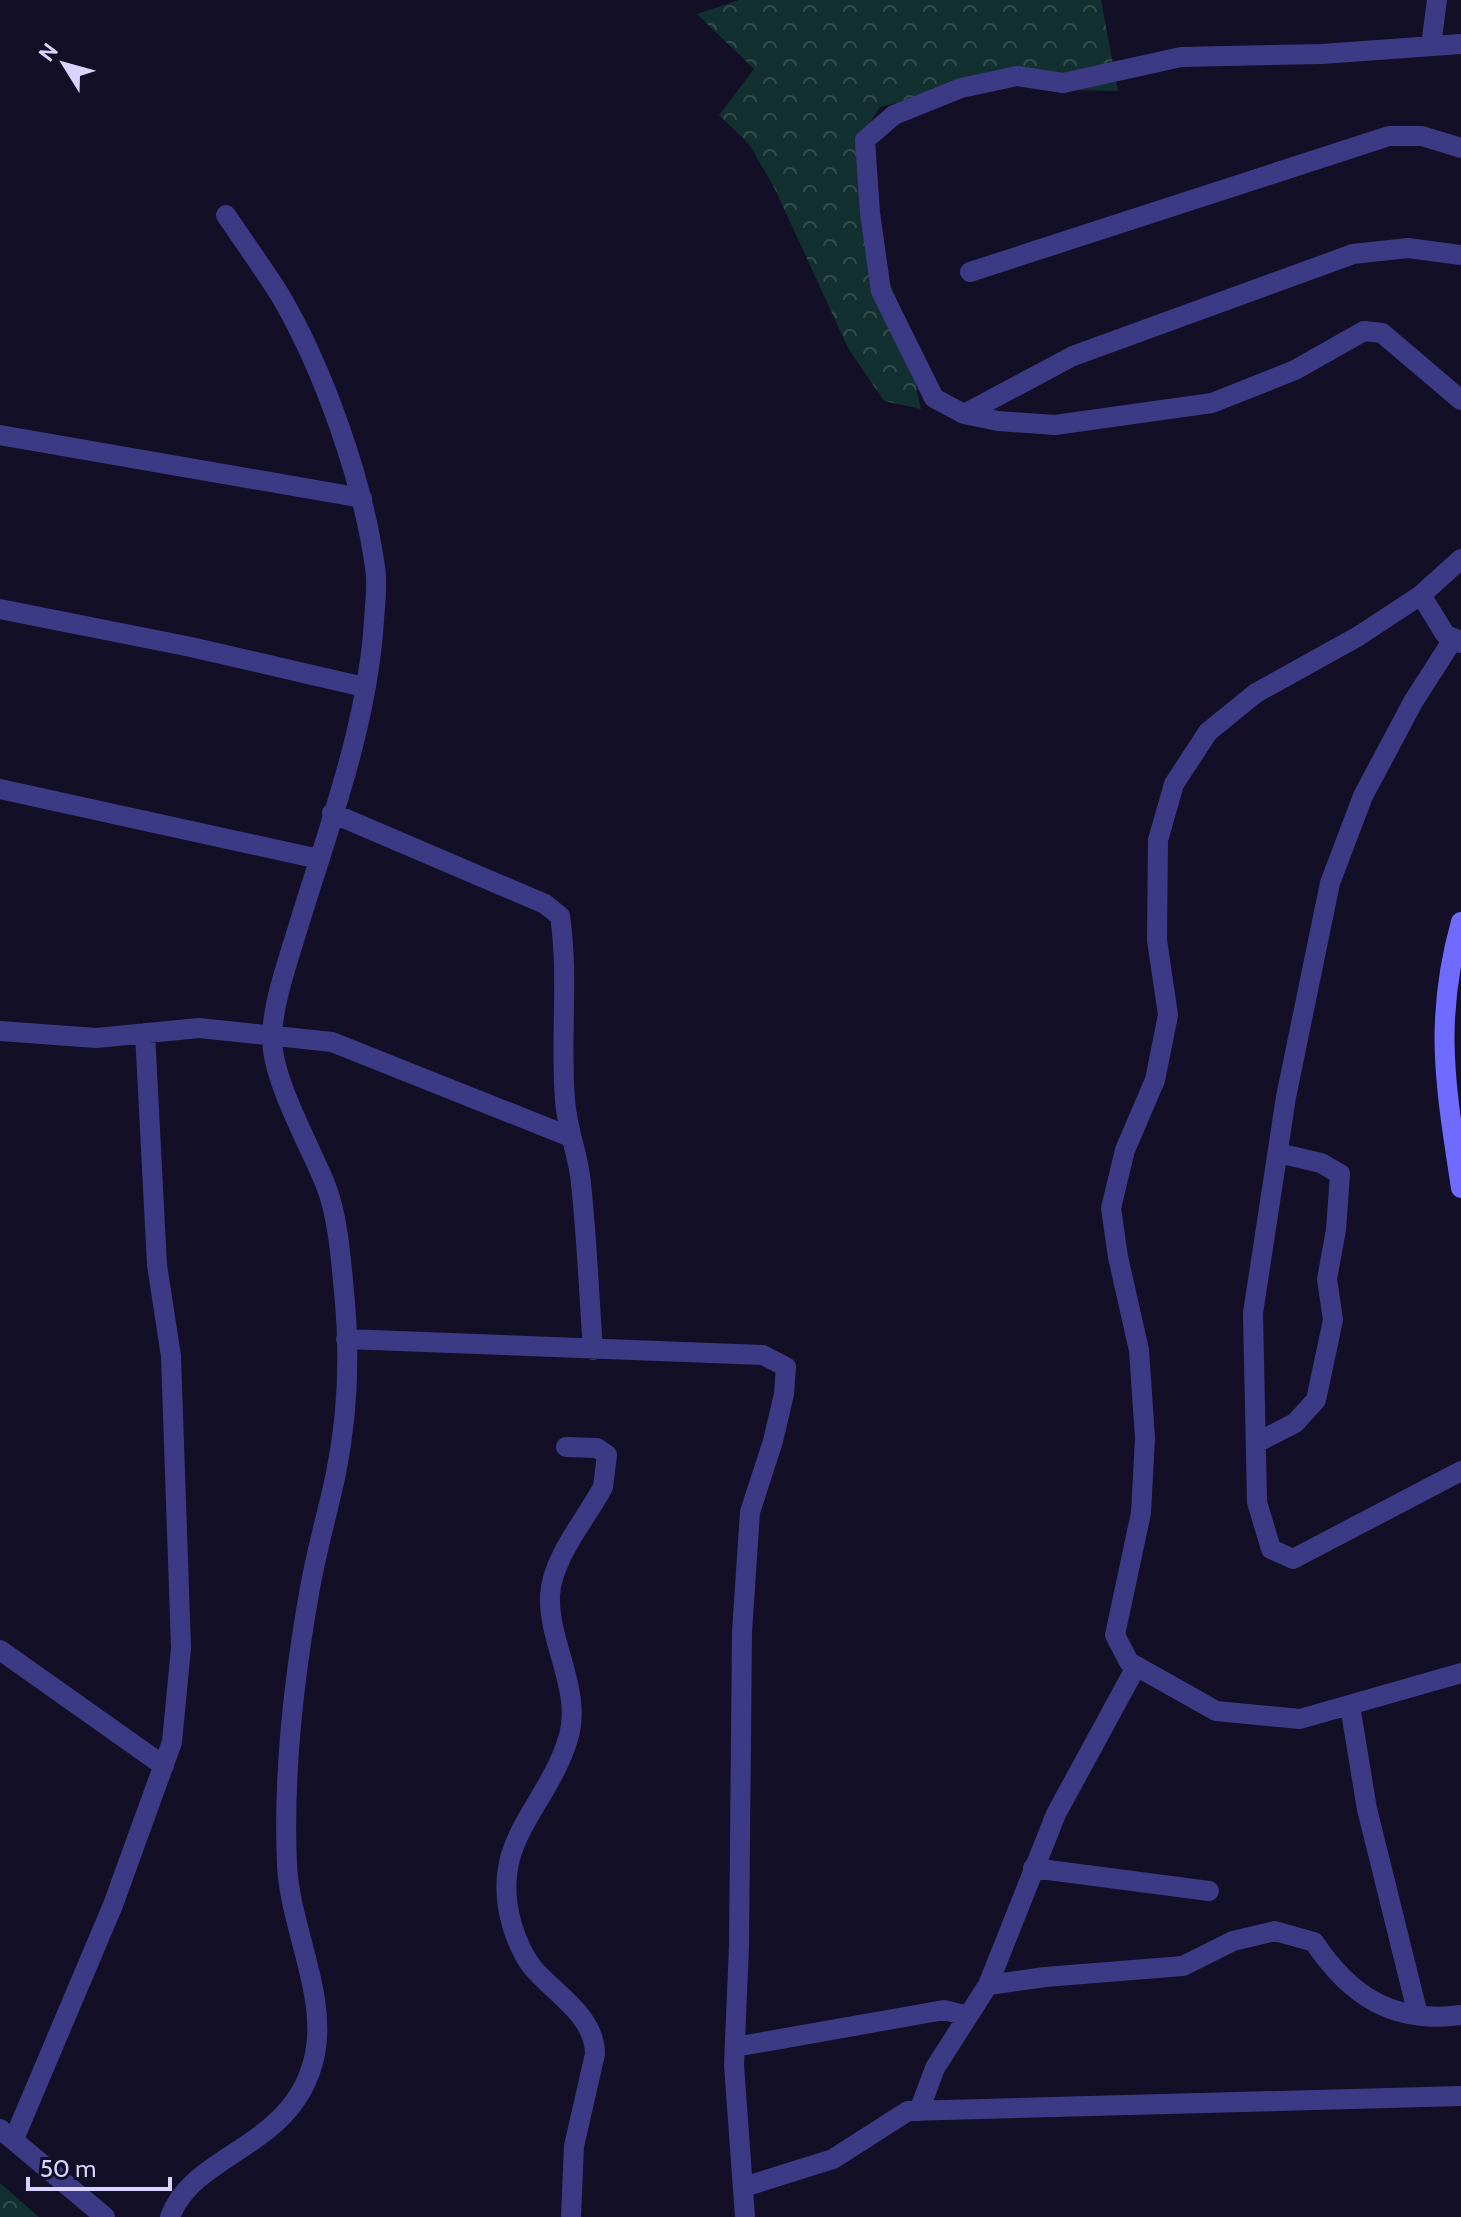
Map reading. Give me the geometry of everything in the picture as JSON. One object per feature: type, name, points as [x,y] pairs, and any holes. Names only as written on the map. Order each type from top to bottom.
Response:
[{"type":"main road","points":[[1461,922],[1443,1017],[1446,1088],[1461,1188]]},
{"type":"street","points":[[1431,45],[1437,0]]},
{"type":"street","points":[[1461,44],[1322,54],[1181,57],[1063,83],[1017,76],[961,88],[894,115],[865,140],[870,213],[881,291],[934,398],[964,414],[998,421],[1055,425],[1212,403],[1295,370],[1364,331],[1382,333],[1461,400]]},
{"type":"street","points":[[970,272],[1389,136],[1422,136],[1461,148]]},
{"type":"street","points":[[170,2217],[175,2202],[202,2178],[282,2120],[307,2082],[316,2048],[315,1993],[298,1937],[287,1868],[288,1786],[310,1586],[337,1467],[348,1381],[344,1292],[329,1192],[287,1098],[272,1038],[288,962],[332,813],[364,687],[372,651],[377,573],[362,498],[317,375],[282,299],[226,215]]},
{"type":"street","points":[[964,414],[1073,356],[1353,254],[1408,248],[1461,255]]},
{"type":"street","points":[[0,435],[362,498]]},
{"type":"street","points":[[1461,559],[1421,595],[1357,637],[1256,693],[1208,732],[1174,784],[1158,840],[1157,940],[1168,1015],[1155,1080],[1125,1150],[1111,1208],[1118,1257],[1139,1350],[1145,1438],[1141,1513],[1115,1635],[1129,1662],[1216,1711],[1300,1719],[1461,1673]]},
{"type":"street","points":[[1421,595],[1445,634],[1457,640],[1413,702],[1363,796],[1330,883],[1286,1097],[1253,1313],[1257,1502],[1271,1549],[1293,1559],[1461,1471]]},
{"type":"street","points":[[0,609],[191,647],[364,687]]},
{"type":"street","points":[[0,789],[319,859]]},
{"type":"street","points":[[332,813],[545,904],[560,916],[566,952],[561,1039],[568,1136],[581,1180],[593,1350]]},
{"type":"street","points":[[0,1031],[96,1038],[199,1028],[332,1042],[448,1085],[568,1136]]},
{"type":"street","points":[[105,2217],[7,2134],[113,1905],[172,1742],[181,1648],[171,1356],[157,1265],[145,1033]]},
{"type":"street","points":[[1256,1443],[1295,1423],[1316,1400],[1333,1320],[1327,1279],[1336,1230],[1340,1174],[1321,1163],[1278,1153]]},
{"type":"street","points":[[346,1339],[763,1355],[786,1367],[776,1429],[750,1512],[742,1632],[735,2047],[745,2217]]},
{"type":"street","points":[[566,1447],[597,1448],[607,1455],[607,1471],[603,1487],[553,1577],[552,1619],[571,1700],[569,1736],[557,1766],[511,1846],[504,1891],[512,1927],[533,1968],[588,2026],[595,2040],[595,2054],[574,2146],[571,2217]]},
{"type":"street","points":[[3,1658],[164,1766]]},
{"type":"street","points":[[919,2111],[935,2068],[988,1985],[1056,1814],[1136,1667]]},
{"type":"street","points":[[1350,1706],[1367,1809],[1418,2015]]},
{"type":"street","points":[[1033,1868],[1209,1891]]},
{"type":"street","points":[[988,1985],[1045,1977],[1183,1966],[1233,1941],[1275,1931],[1314,1942],[1334,1972],[1360,1995],[1399,2012],[1438,2018],[1461,2015]]},
{"type":"street","points":[[735,2047],[944,2010],[968,2016]]},
{"type":"street","points":[[744,2187],[833,2159],[908,2111],[1461,2096]]},
{"type":"green space","points":[[739,0],[1101,0],[1118,91],[1063,90],[1006,76],[880,107],[858,141],[878,251],[898,304],[921,409],[884,401],[848,348],[775,189],[749,144],[719,115],[754,69],[697,14]]},
{"type":"green space","points":[[0,2183],[39,2217],[0,2217]]}]
